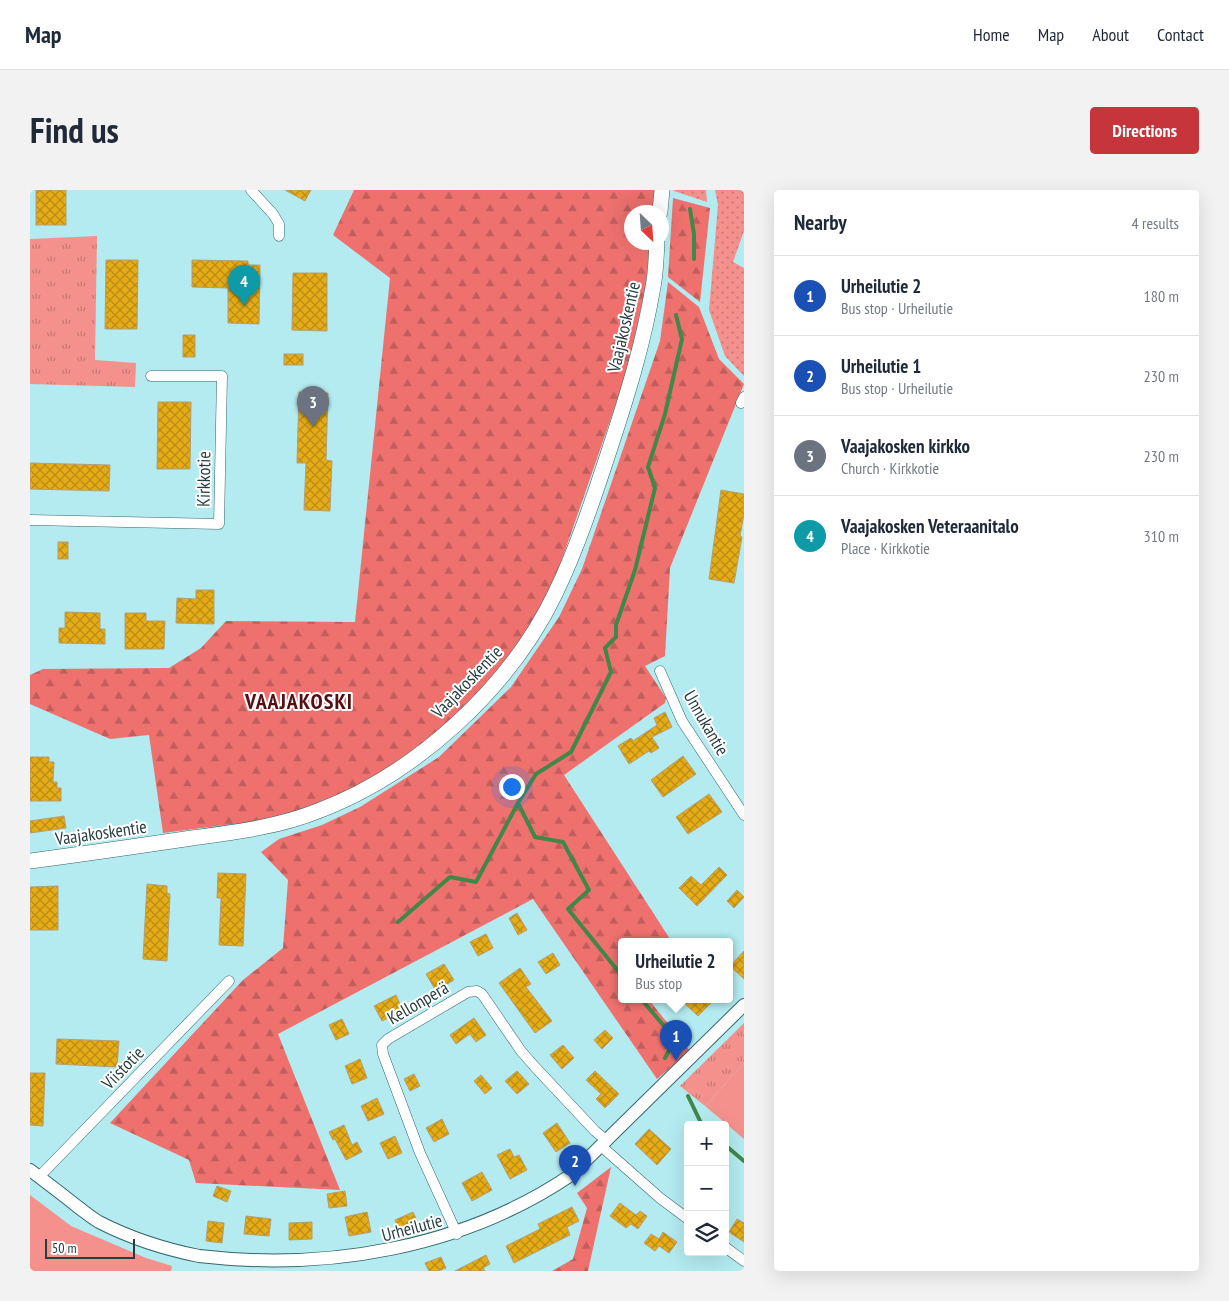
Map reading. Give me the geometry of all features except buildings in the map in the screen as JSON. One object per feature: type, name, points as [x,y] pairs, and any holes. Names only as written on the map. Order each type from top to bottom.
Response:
[{"type":"main road","points":[[661,205],[662,190]]},
{"type":"main road","name":"Vaajakoskentie","points":[[30,861],[272,826],[318,811],[353,796],[396,771],[434,743],[466,715],[500,680],[528,643],[559,586],[600,480],[634,372],[654,286],[656,250]]},
{"type":"street","points":[[250,190],[273,214],[279,224],[279,236]]},
{"type":"street","name":"Kirkkotie","points":[[30,520],[219,524],[222,376],[151,376]]},
{"type":"street","name":"Unnukantie","points":[[660,671],[682,721],[744,815]]},
{"type":"street","name":"Viistotie","points":[[35,1173],[228,981]]},
{"type":"street","name":"Kellonperä","points":[[457,1234],[420,1153],[383,1054],[382,1045],[388,1039],[468,992],[477,991],[482,994],[521,1051],[595,1131],[604,1144]]},
{"type":"street","name":"Urheilutie","points":[[35,1173],[98,1222],[146,1244],[215,1258],[246,1262],[330,1263],[413,1248],[457,1234],[505,1214],[541,1195],[571,1175],[744,1006]]},
{"type":"street","points":[[604,1144],[660,1198],[684,1216]]},
{"type":"street","points":[[729,1250],[744,1261]]},
{"type":"green space","points":[[354,190],[656,190],[654,205],[624,205],[624,250],[649,250],[646,285],[628,369],[551,591],[525,638],[495,675],[462,710],[392,766],[350,790],[317,805],[271,819],[163,833],[149,735],[110,739],[30,704],[30,675],[43,669],[169,668],[201,648],[226,621],[355,622],[390,278],[333,235]]},
{"type":"green space","points":[[706,190],[707,202],[674,191]]},
{"type":"green space","points":[[715,190],[744,190],[744,231],[733,262],[744,268],[744,376],[725,356],[709,310],[718,205]]},
{"type":"green space","points":[[673,198],[710,208],[700,302],[668,277]]},
{"type":"green space","points":[[97,236],[95,360],[136,363],[135,387],[30,384],[30,239]]},
{"type":"green space","points":[[668,282],[699,307],[719,359],[744,384],[670,568],[665,656],[645,666],[666,698],[665,703],[564,775],[669,938],[618,938],[618,1003],[651,1003],[690,1051],[657,1079],[533,899],[278,1034],[340,1190],[196,1183],[189,1160],[110,1123],[243,980],[283,948],[288,880],[261,852],[279,839],[322,825],[360,807],[439,757],[511,687],[559,617],[582,569],[660,341]]},
{"type":"green space","points":[[744,1023],[744,1063],[705,1106],[680,1086]]},
{"type":"green space","points":[[744,1063],[744,1139],[729,1126],[729,1121],[723,1121],[705,1106]]},
{"type":"green space","points":[[611,1167],[588,1271],[552,1271],[573,1259],[587,1208],[577,1193]]},
{"type":"green space","points":[[30,1195],[71,1226],[146,1258],[172,1266],[171,1271],[30,1271]]},
{"type":"waterway","points":[[690,209],[694,234],[694,259]]},
{"type":"waterway","points":[[618,971],[568,909],[589,890],[563,842],[535,837],[518,803],[536,774],[571,752],[611,672],[605,648],[616,637],[616,625],[635,570],[655,488],[648,467],[665,414],[682,339],[676,315]]},
{"type":"waterway","points":[[398,922],[450,877],[476,882],[518,803]]},
{"type":"waterway","points":[[645,1003],[675,1039],[665,1058]]},
{"type":"waterway","points":[[688,1096],[700,1121]]},
{"type":"waterway","points":[[729,1148],[744,1161]]},
{"type":"place","name":"Vaajakosken Veteraanitalo","points":[[244,306]]},
{"type":"place","name":"Vaajakosken kirkko","points":[[313,427]]},
{"type":"place","name":"Urheilutie 2","points":[[676,1061]]},
{"type":"place","name":"Urheilutie 1","points":[[575,1186]]},
{"type":"district","name":"VAAJAKOSKI","points":[[299,701]]}]
